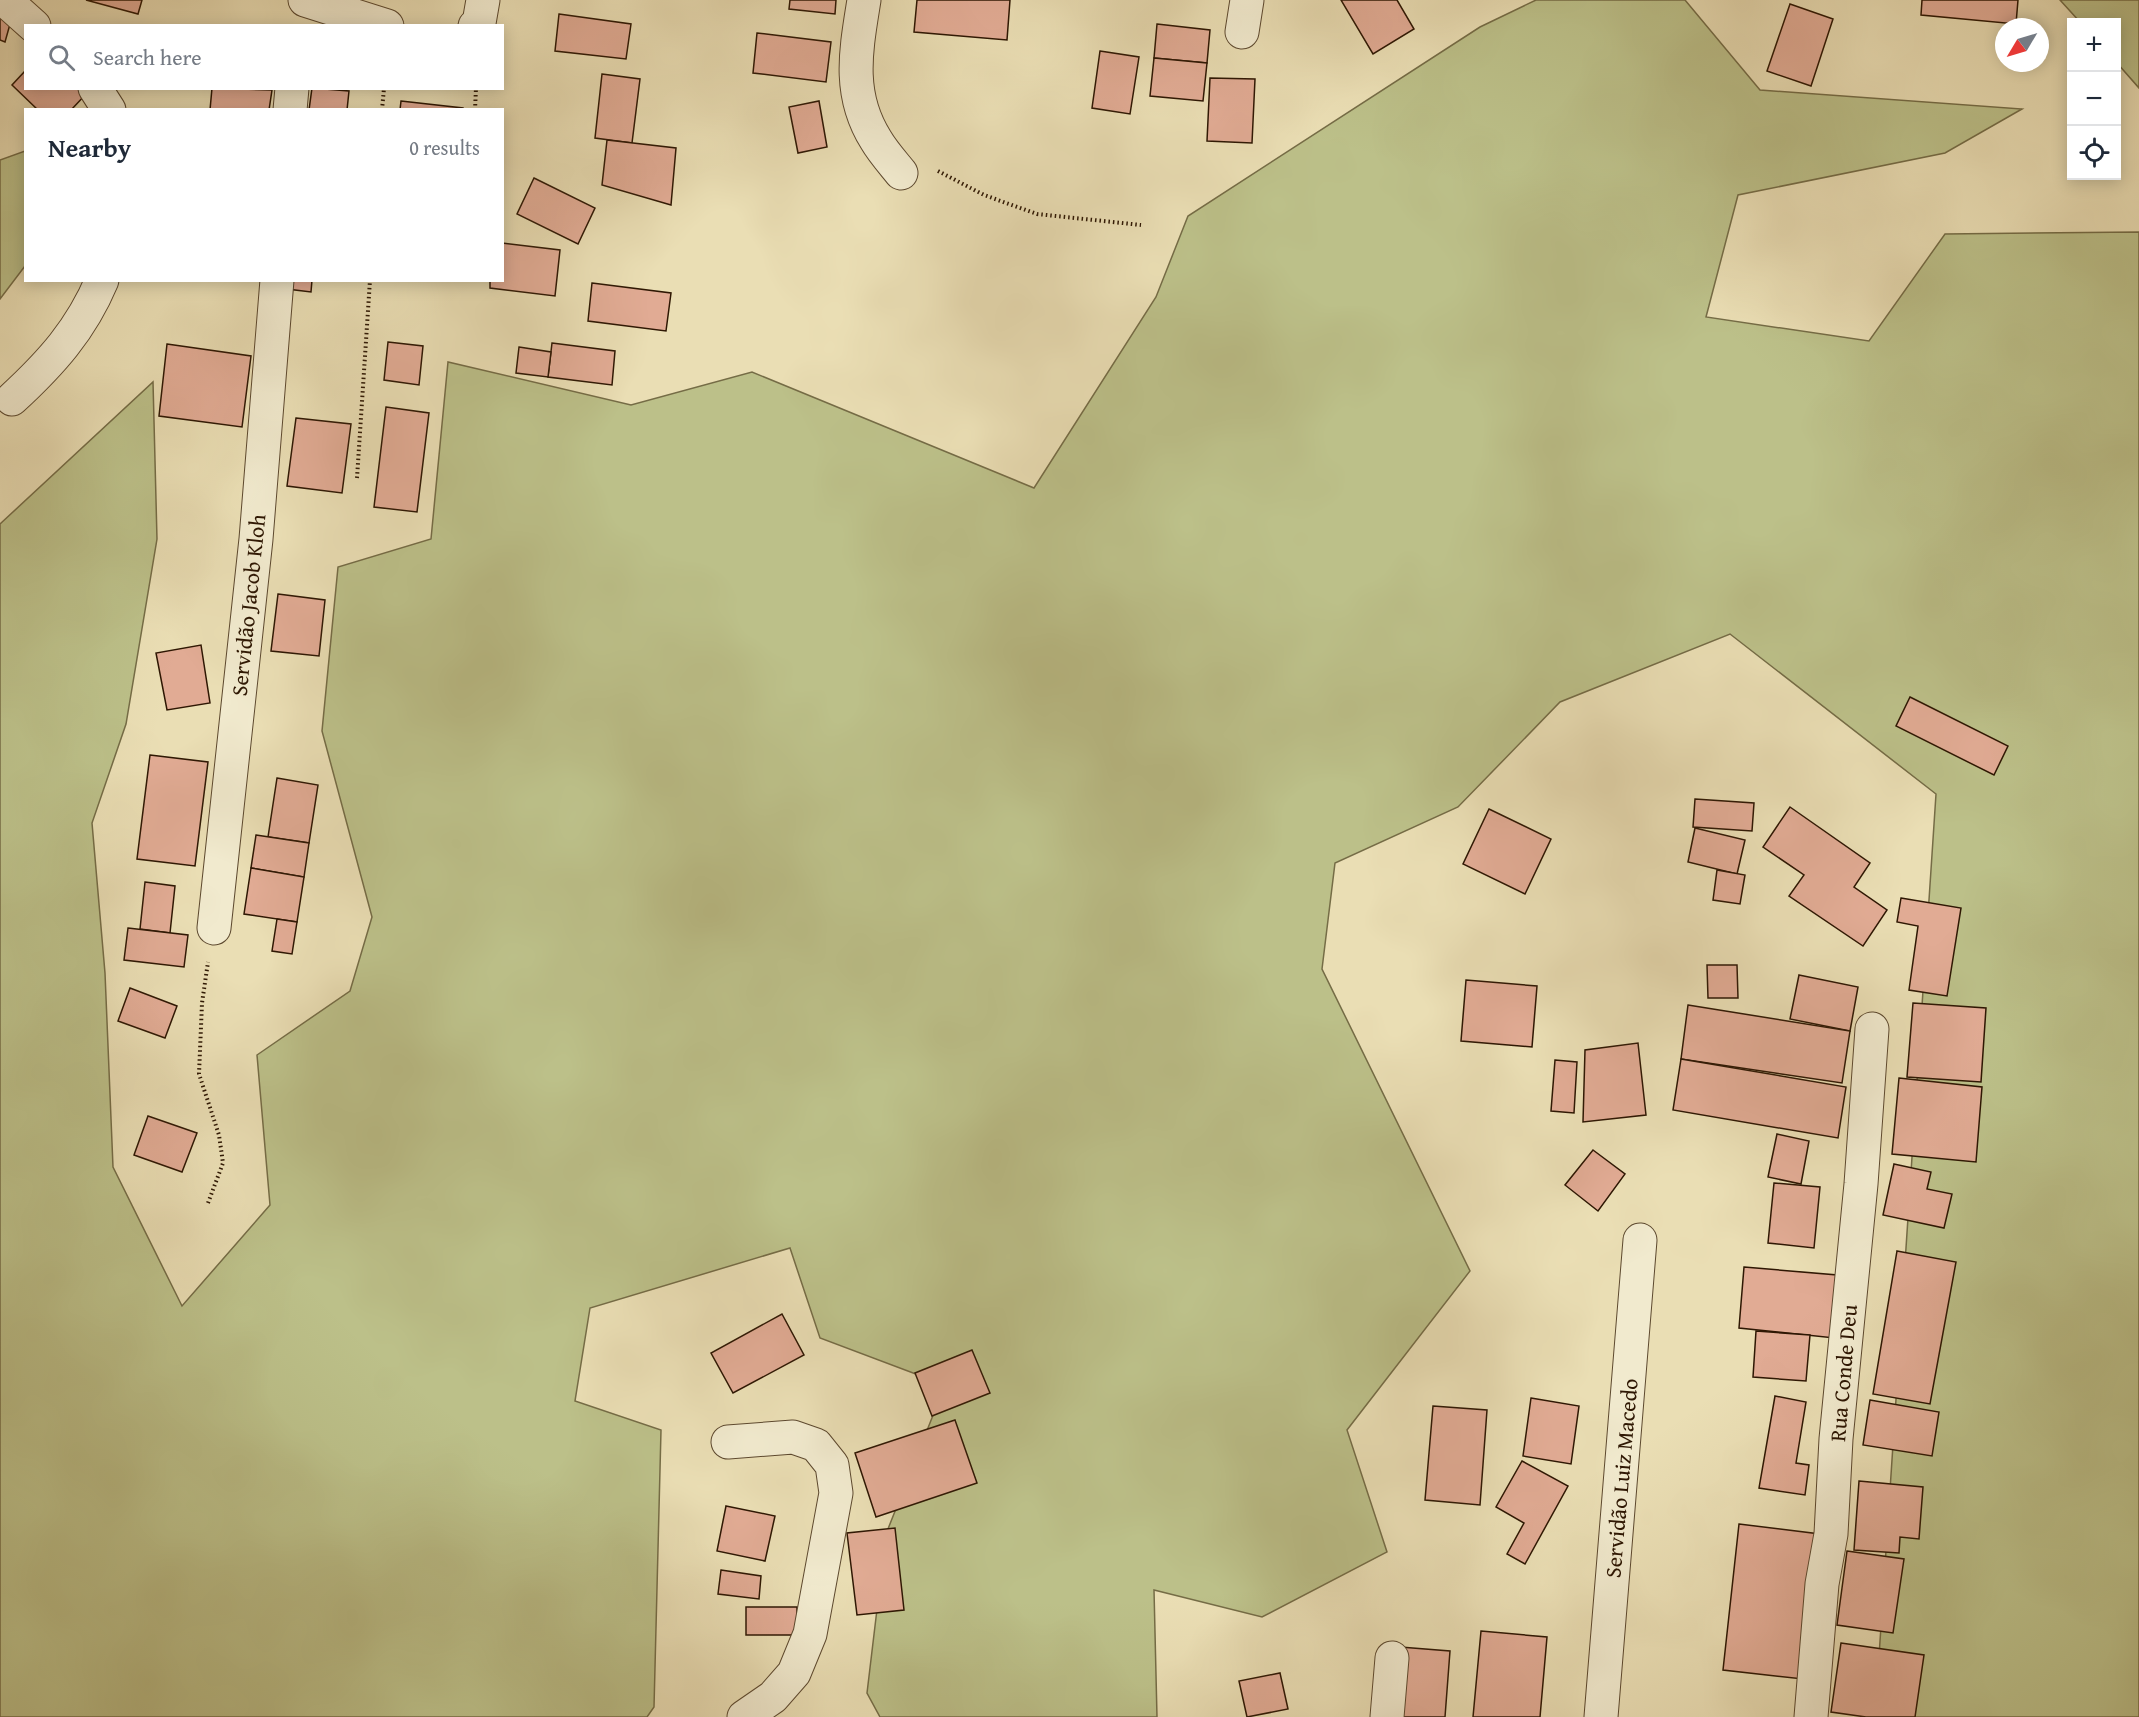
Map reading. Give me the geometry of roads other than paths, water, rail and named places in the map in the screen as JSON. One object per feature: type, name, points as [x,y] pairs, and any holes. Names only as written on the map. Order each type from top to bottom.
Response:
[{"type":"street","points":[[5,0],[32,24]]},
{"type":"street","points":[[297,24],[299,0]]},
{"type":"street","points":[[305,0],[381,24]]},
{"type":"street","points":[[478,24],[483,0]]},
{"type":"street","points":[[864,0],[856,49],[857,99],[875,140],[902,173]]},
{"type":"street","points":[[1242,32],[1247,0]]},
{"type":"street","points":[[96,90],[108,108]]},
{"type":"street","points":[[290,108],[292,90]]},
{"type":"street","points":[[12,399],[43,371],[68,341],[92,304],[101,282]]},
{"type":"street","name":"Servidão Jacob Kloh","points":[[214,928],[256,539],[277,282]]},
{"type":"street","name":"Rua Conde Deu","points":[[1811,1717],[1822,1584],[1831,1534],[1836,1439],[1861,1184],[1872,1029]]},
{"type":"street","name":"Servidão Luiz Macedo","points":[[1601,1717],[1640,1240]]},
{"type":"street","points":[[728,1442],[793,1437],[816,1445],[832,1466],[836,1493],[810,1634],[794,1673],[773,1697],[744,1717]]},
{"type":"street","points":[[1387,1717],[1392,1658]]}]
